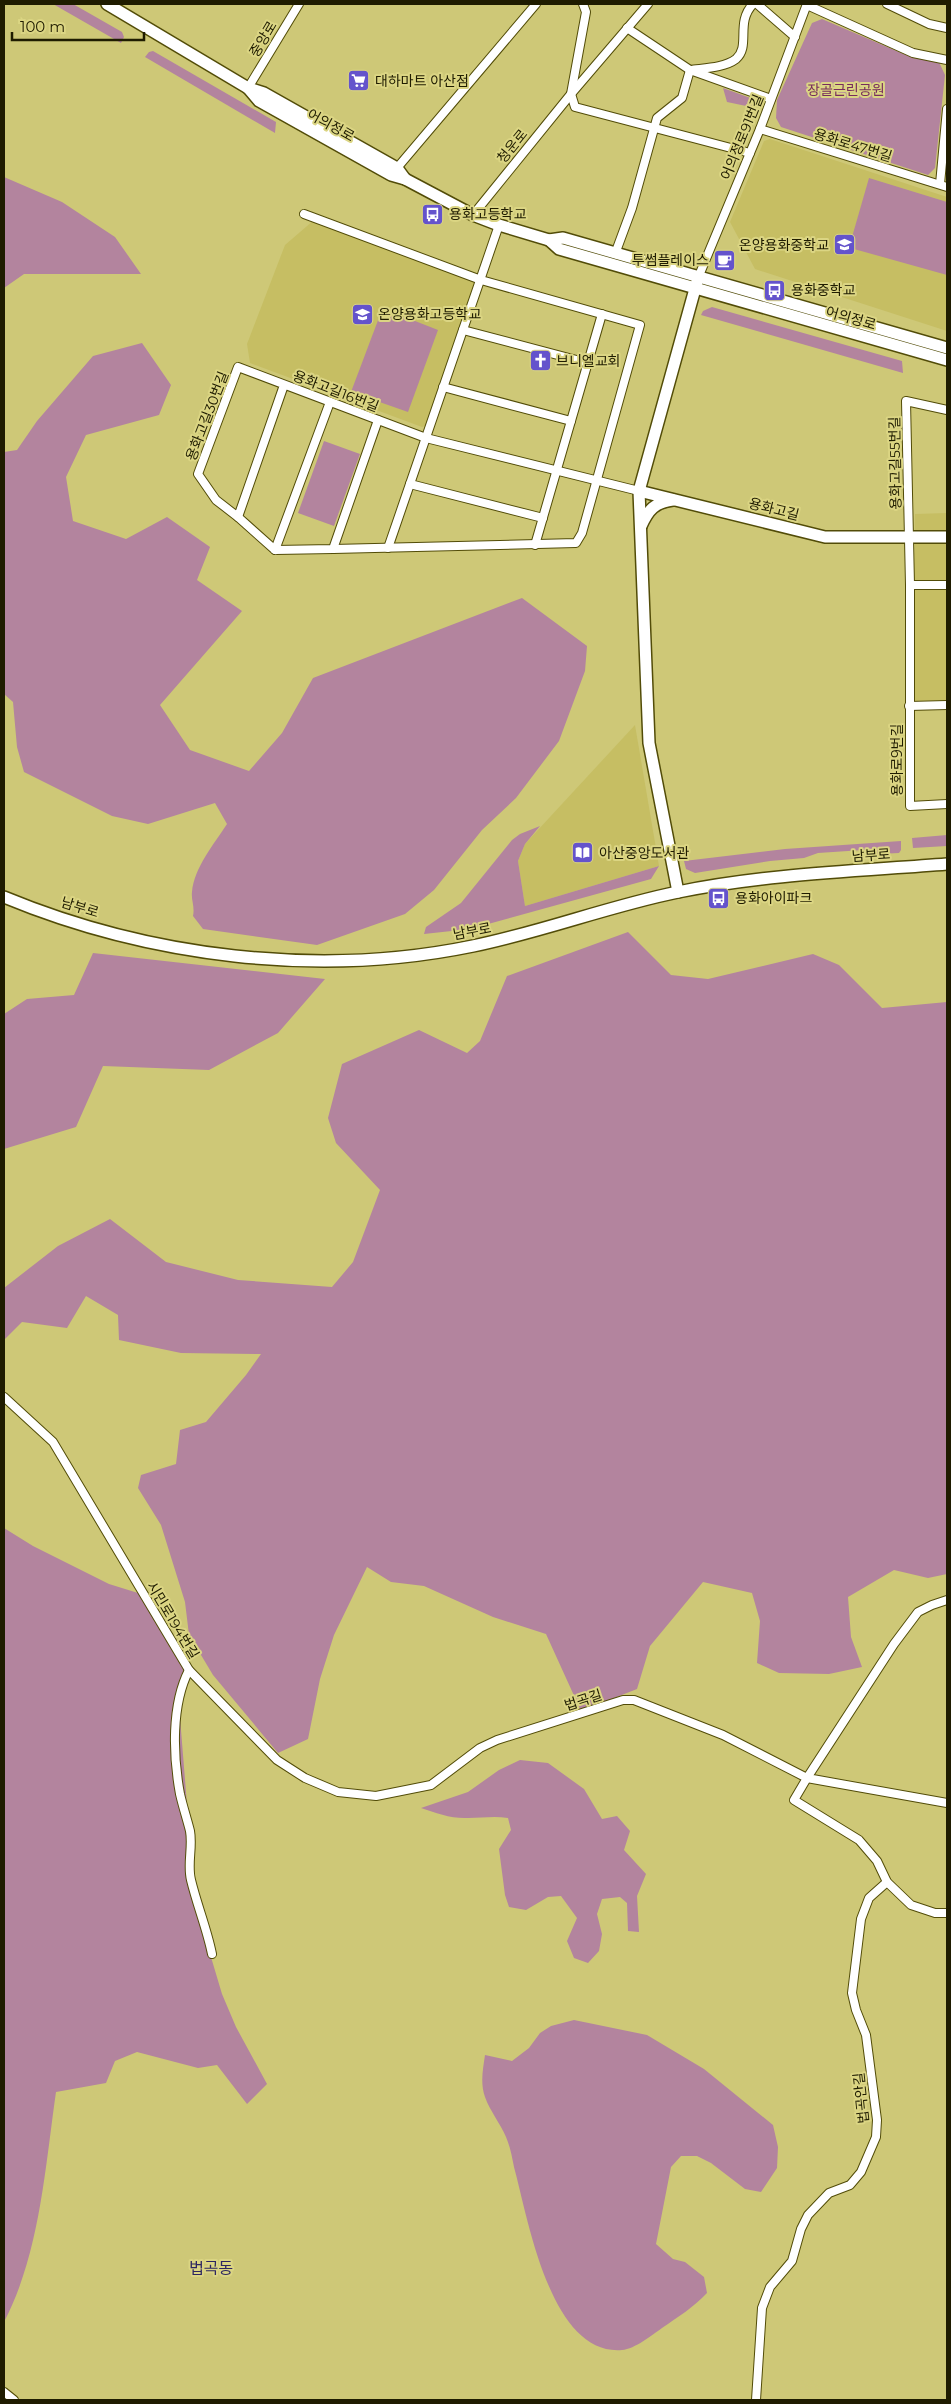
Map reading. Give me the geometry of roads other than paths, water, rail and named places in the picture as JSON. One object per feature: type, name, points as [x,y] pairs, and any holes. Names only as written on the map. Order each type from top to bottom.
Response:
[{"type":"street","name":"어의정로","points":[[107,4],[248,88],[264,93],[397,168],[405,179]]},
{"type":"street","name":"중앙로","points":[[248,88],[299,4]]},
{"type":"street","points":[[397,168],[536,4]]},
{"type":"street","name":"청운로","points":[[571,94],[586,12],[583,4]]},
{"type":"street","name":"청운로","points":[[473,215],[571,94],[648,4]]},
{"type":"street","points":[[690,70],[717,66],[736,59],[743,48],[743,20],[753,4]]},
{"type":"street","points":[[757,4],[795,37]]},
{"type":"street","points":[[807,4],[912,53],[947,60]]},
{"type":"street","name":"어의정로91번길","points":[[696,284],[760,129],[807,4]]},
{"type":"street","points":[[887,4],[929,24],[947,28]]},
{"type":"street","points":[[627,28],[690,70],[771,99]]},
{"type":"street","points":[[615,254],[632,208],[658,118],[682,98],[690,70]]},
{"type":"street","name":"어의정로","points":[[248,88],[259,101],[391,175],[405,179],[473,215],[549,240],[563,238],[615,254],[696,284],[947,360]]},
{"type":"street","points":[[571,94],[575,107],[750,153]]},
{"type":"street","name":"용화로47번길","points":[[760,129],[944,186],[947,109]]},
{"type":"street","points":[[304,214],[481,280],[640,325],[582,533],[576,543],[275,550],[330,402]]},
{"type":"street","points":[[388,548],[499,225]]},
{"type":"street","name":"어의정로","points":[[549,240],[559,249],[947,348]]},
{"type":"street","points":[[678,892],[649,744],[639,491],[696,284]]},
{"type":"street","points":[[535,545],[602,314]]},
{"type":"street","points":[[463,330],[588,363]]},
{"type":"street","name":"용화고길16번길","points":[[238,367],[426,438]]},
{"type":"street","name":"용화고길30번길","points":[[238,367],[198,474],[216,500],[275,550]]},
{"type":"street","points":[[238,517],[284,384]]},
{"type":"street","points":[[443,387],[571,422]]},
{"type":"street","name":"용화고길55번길","points":[[908,537],[906,401],[947,410]]},
{"type":"street","points":[[333,549],[378,420]]},
{"type":"street","name":"용화고길","points":[[426,438],[825,538],[947,536]]},
{"type":"street","points":[[410,484],[543,518]]},
{"type":"street","points":[[641,527],[646,515],[654,505],[675,500]]},
{"type":"street","name":"용화로9번길","points":[[908,537],[910,585],[910,806],[947,804]]},
{"type":"street","points":[[910,585],[947,585]]},
{"type":"street","name":"용화로9번길","points":[[909,706],[947,705]]},
{"type":"street","name":"남부로","points":[[4,897],[60,918],[120,935],[174,947],[282,959],[336,960],[433,953],[470,947],[514,938],[678,892],[784,877],[947,864]]},
{"type":"street","name":"시민로194번길","points":[[4,1397],[53,1442],[188,1670],[183,1682],[176,1724],[176,1755],[180,1792],[190,1833],[188,1864],[191,1881],[212,1954]]},
{"type":"street","points":[[947,1600],[918,1612],[894,1644],[794,1800],[859,1840],[877,1861],[887,1882],[911,1905],[935,1913],[947,1913]]},
{"type":"street","name":"법곡길","points":[[188,1670],[277,1760],[305,1778],[338,1792],[376,1796],[431,1785],[480,1748],[496,1740],[623,1700],[634,1700],[723,1735],[807,1778],[947,1803]]},
{"type":"street","name":"법곡안길","points":[[756,2400],[762,2308],[770,2287],[792,2261],[801,2229],[808,2216],[829,2193],[850,2185],[861,2172],[876,2137],[877,2120],[866,2035],[856,2010],[852,1993],[861,1919],[869,1898],[887,1882]]},
{"type":"street","points":[[4,2392],[14,2400]]},
{"type":"place","name":"대하마트 아산점","points":[[359,81]]},
{"type":"place","name":"용화고등학교","points":[[433,214]]},
{"type":"place","name":"온양용화중학교","points":[[845,245]]},
{"type":"place","name":"투썸플레이스","points":[[725,260]]},
{"type":"place","name":"용화중학교","points":[[775,290]]},
{"type":"place","name":"온양용화고등학교","points":[[362,314]]},
{"type":"place","name":"브니엘교회","points":[[540,361]]},
{"type":"place","name":"아산중앙도서관","points":[[583,853]]},
{"type":"place","name":"용화아이파크","points":[[719,898]]},
{"type":"district","name":"법곡동","points":[[211,2268]]},
{"type":"park label","name":"장골근린공원","points":[[846,90]]}]
